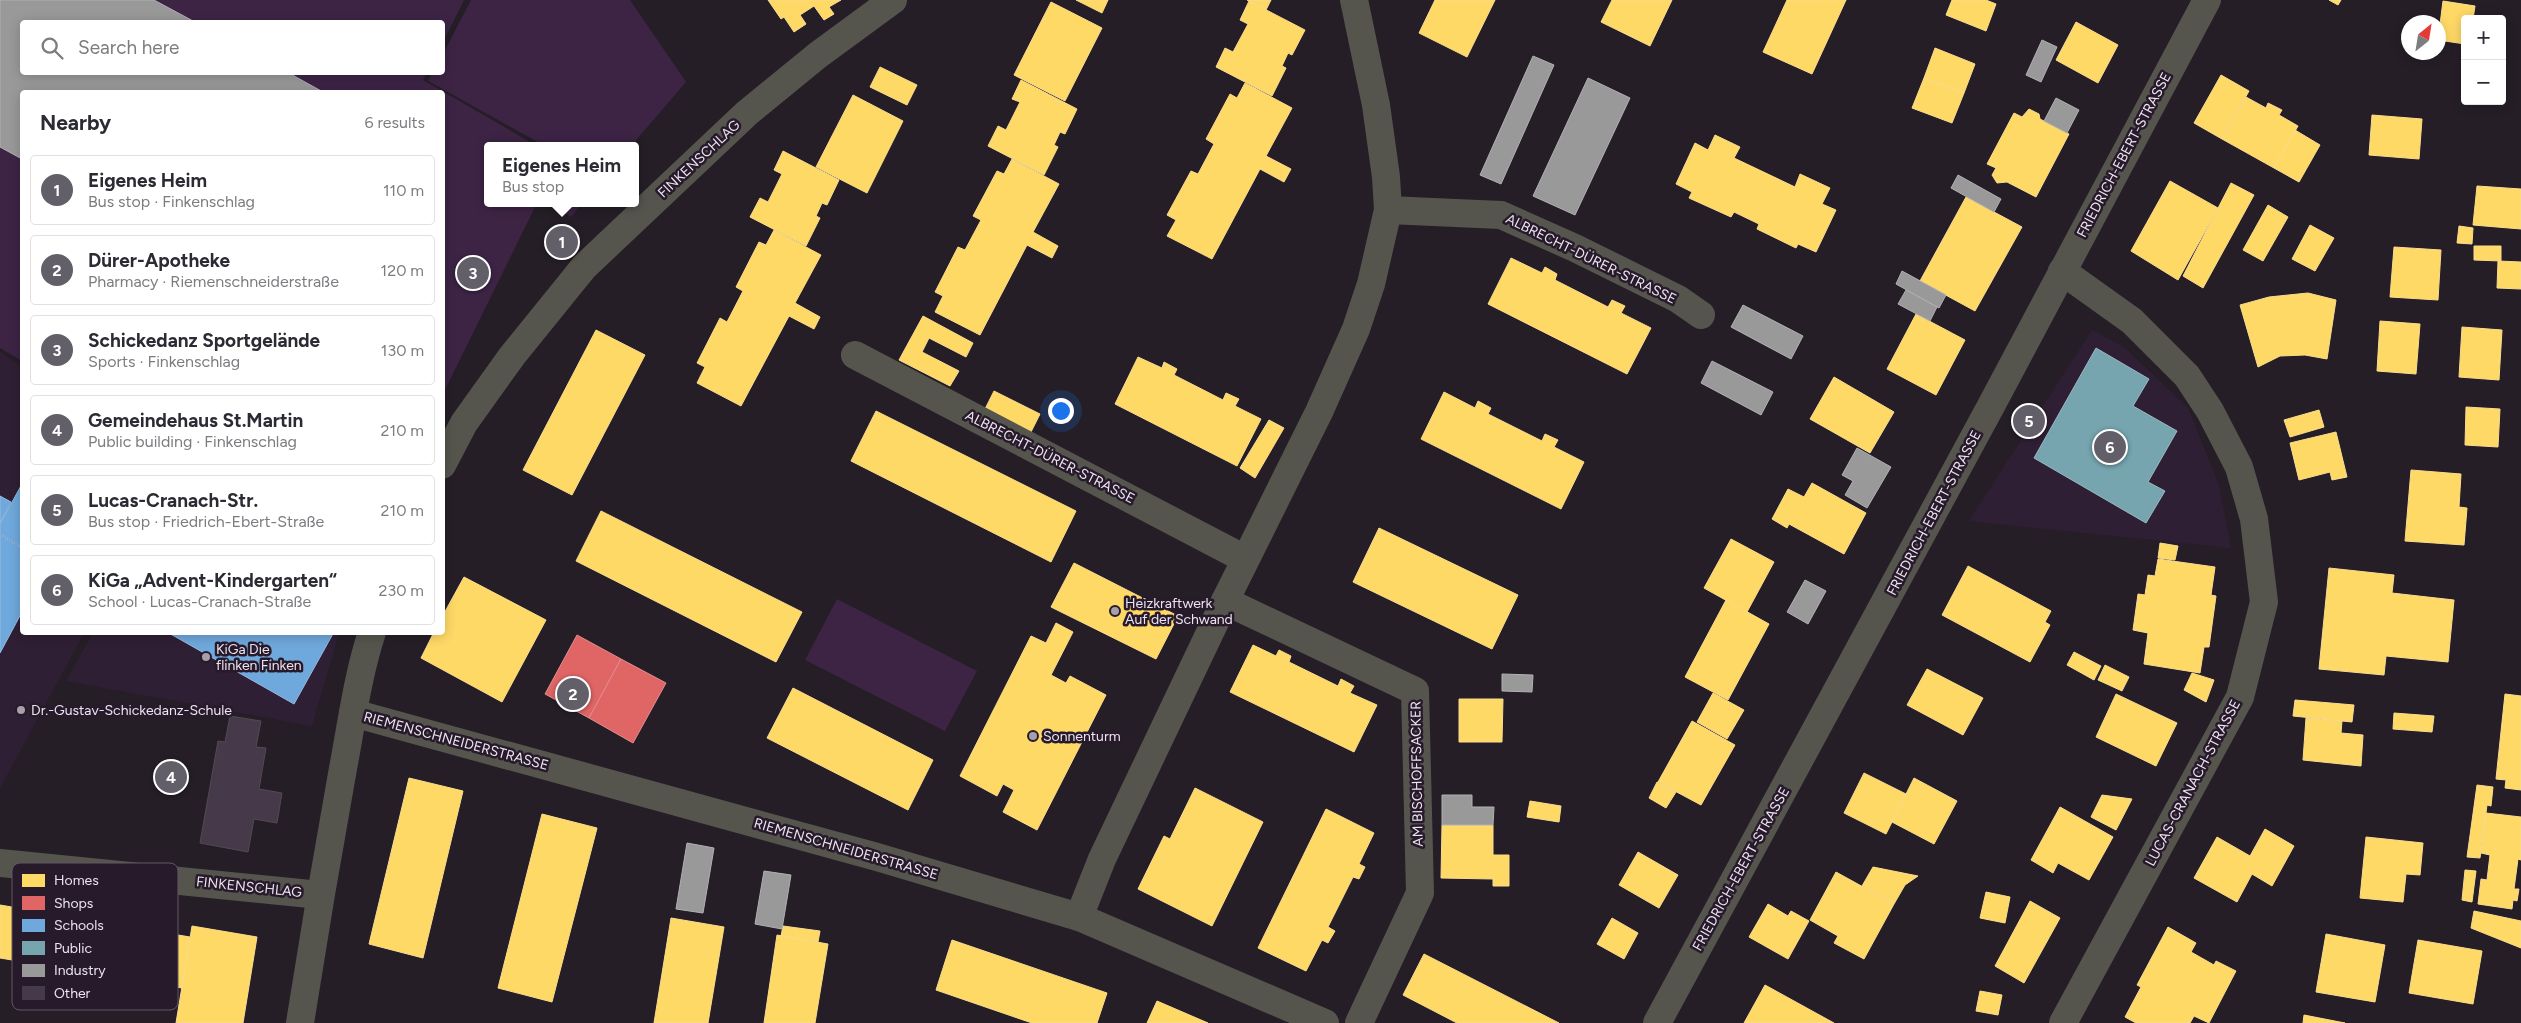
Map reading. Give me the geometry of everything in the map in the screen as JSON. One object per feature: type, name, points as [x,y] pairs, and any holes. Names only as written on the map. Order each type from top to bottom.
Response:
[{"type":"street","name":"FINKENSCHLAG","points":[[445,459],[464,423],[512,356],[584,267],[747,113],[818,56],[893,0]]},
{"type":"street","points":[[1079,917],[1102,859],[1225,601],[1319,412],[1356,329],[1379,255],[1388,210],[1386,177],[1376,105],[1354,0]]},
{"type":"street","name":"FRIEDRICH-EBERT-STRASSE","points":[[1657,1023],[1773,812],[2207,0]]},
{"type":"street","name":"ALBRECHT-DÜRER-STRASSE","points":[[1388,210],[1501,215],[1576,248],[1678,299],[1701,316]]},
{"type":"street","name":"LUCAS-CRANACH-STRASSE","points":[[2062,271],[2132,321],[2187,376],[2210,411],[2239,468],[2254,519],[2264,602],[2240,697],[2063,1023]]},
{"type":"street","name":"ALBRECHT-DÜRER-STRASSE","points":[[854,355],[1246,559]]},
{"type":"street","name":"AM BISCHOFFSACKER","points":[[1225,601],[1415,691],[1420,893],[1359,1023]]},
{"type":"street","name":"FINKENSCHLAG","points":[[300,1023],[320,894],[353,713],[363,660],[371,635]]},
{"type":"street","name":"RIEMENSCHNEIDERSTRASSE","points":[[353,713],[868,855],[1079,917],[1325,1023]]},
{"type":"street","name":"FINKENSCHLAG","points":[[178,880],[320,894]]},
{"type":"shaded area","points":[[0,0],[464,0],[445,38],[445,20],[20,20],[20,75],[426,75],[423,80],[440,90],[20,90],[20,360],[0,348]]},
{"type":"shaded area","points":[[471,0],[630,0],[686,82],[634,142],[538,142],[428,81],[431,75],[445,75],[445,50]]},
{"type":"shaded area","points":[[445,93],[530,142],[484,142],[484,207],[535,207],[445,390]]},
{"type":"shaded area","points":[[556,207],[579,207],[571,217]]},
{"type":"shaded area","points":[[2092,330],[2125,348],[2188,408],[2219,485],[2231,548],[1969,521]]},
{"type":"shaded area","points":[[0,352],[20,365],[20,490],[0,525]]},
{"type":"shaded area","name":"Dr.-Gustav-Schickedanz-Schule","points":[[0,534],[20,545],[20,635],[83,635],[0,788]]},
{"type":"shaded area","points":[[837,599],[977,671],[945,731],[805,660]]},
{"type":"shaded area","name":"KiGa Die flinken Finken","points":[[92,635],[338,635],[312,726],[66,681]]},
{"type":"building: Homes","points":[[768,0],[841,0],[829,7],[834,14],[824,20],[814,6],[800,15],[806,24],[794,32],[784,17],[781,19]]},
{"type":"building: Homes","points":[[1076,0],[1108,0],[1102,13]]},
{"type":"building: Homes","points":[[1247,0],[1271,0],[1266,10]]},
{"type":"building: Homes","points":[[1435,0],[1495,0],[1467,57],[1419,33]]},
{"type":"building: Homes","points":[[1612,0],[1672,0],[1650,46],[1601,22]]},
{"type":"building: Homes","points":[[1787,0],[1846,0],[1812,74],[1763,52]]},
{"type":"building: Homes","points":[[1952,0],[1986,0],[1996,4],[1986,31],[1946,15]]},
{"type":"building: Homes","points":[[2329,0],[2341,0],[2338,5]]},
{"type":"building: Homes","points":[[1249,1],[1305,30],[1292,55],[1288,53],[1282,66],[1286,68],[1272,96],[1216,67],[1225,48],[1233,52],[1248,24],[1240,20]]},
{"type":"building: Homes","points":[[2443,1],[2475,6],[2474,15],[2461,15],[2461,43],[2446,41],[2446,15],[2441,15]]},
{"type":"building: Homes","points":[[1051,2],[1102,28],[1065,101],[1014,75]]},
{"type":"building: Homes","points":[[2076,22],[2118,45],[2098,83],[2056,60]]},
{"type":"building: Homes","points":[[1935,48],[1975,64],[1964,93],[1924,78]]},
{"type":"building: Homes","points":[[880,67],[917,85],[907,105],[870,87]]},
{"type":"building: Homes","points":[[2221,75],[2249,91],[2222,139],[2194,123]]},
{"type":"building: Homes","points":[[1924,78],[1964,93],[1952,123],[1912,108]]},
{"type":"building: Homes","points":[[1021,80],[1077,109],[1065,134],[1060,132],[1054,145],[1058,147],[1044,175],[988,146],[998,126],[1006,130],[1020,102],[1012,99]]},
{"type":"building: Homes","points":[[1245,83],[1292,108],[1266,156],[1291,169],[1284,182],[1260,169],[1212,259],[1167,236],[1176,220],[1167,215],[1191,171],[1198,174],[1214,144],[1206,139],[1230,94],[1237,98]]},
{"type":"building: Homes","points":[[853,95],[903,121],[867,193],[816,167]]},
{"type":"building: Homes","points":[[2246,97],[2266,108],[2268,103],[2282,110],[2279,115],[2298,126],[2274,168],[2222,139]]},
{"type":"building: Homes","points":[[2029,109],[2039,114],[2040,119],[2069,134],[2036,197],[2007,182],[1997,183],[1992,175],[1996,168],[1987,164],[2014,113],[2022,117]]},
{"type":"building: Homes","points":[[2372,115],[2422,119],[2419,159],[2369,155]]},
{"type":"building: Homes","points":[[2295,130],[2320,145],[2299,182],[2274,168]]},
{"type":"building: Homes","points":[[1715,135],[1740,147],[1734,158],[1795,187],[1800,174],[1830,188],[1822,204],[1836,210],[1816,252],[1798,244],[1796,248],[1757,229],[1759,224],[1734,212],[1731,217],[1689,198],[1692,192],[1676,184],[1695,143],[1708,150]]},
{"type":"building: Homes","points":[[783,151],[839,180],[827,205],[822,203],[816,216],[820,218],[806,246],[750,217],[760,198],[768,202],[782,174],[774,170]]},
{"type":"building: Homes","points":[[1012,159],[1059,184],[1033,232],[1058,246],[1052,258],[1027,245],[980,335],[935,312],[943,296],[935,292],[958,247],[965,250],[981,220],[973,216],[997,171],[1004,174]]},
{"type":"building: Homes","points":[[2170,181],[2218,208],[2178,280],[2131,251]]},
{"type":"building: Homes","points":[[2231,183],[2254,195],[2203,288],[2183,276]]},
{"type":"building: Homes","points":[[2477,186],[2521,189],[2521,229],[2473,225]]},
{"type":"building: Homes","points":[[1966,197],[2022,227],[1975,311],[1920,281]]},
{"type":"building: Homes","points":[[2268,205],[2288,217],[2263,261],[2243,250]]},
{"type":"building: Homes","points":[[2310,225],[2334,238],[2315,271],[2292,259]]},
{"type":"building: Homes","points":[[2459,226],[2473,228],[2472,244],[2457,243]]},
{"type":"building: Homes","points":[[774,230],[821,255],[795,303],[820,317],[814,329],[789,316],[741,406],[697,383],[705,367],[697,363],[720,318],[727,322],[743,291],[736,287],[759,242],[766,245]]},
{"type":"building: Homes","points":[[2474,246],[2501,246],[2501,261],[2474,260]]},
{"type":"building: Homes","points":[[2394,247],[2441,250],[2438,300],[2390,297]]},
{"type":"building: Homes","points":[[1511,258],[1542,273],[1545,267],[1557,274],[1555,280],[1608,307],[1612,300],[1625,306],[1621,313],[1651,328],[1627,374],[1488,304]]},
{"type":"building: Homes","points":[[2498,261],[2521,262],[2521,289],[2497,288]]},
{"type":"building: Homes","points":[[2308,293],[2336,300],[2327,359],[2305,355],[2280,356],[2258,367],[2240,305],[2269,297]]},
{"type":"building: Homes","points":[[1916,314],[1965,340],[1936,395],[1887,369]]},
{"type":"building: Homes","points":[[923,316],[973,343],[966,357],[929,338],[922,352],[959,371],[950,386],[899,360]]},
{"type":"building: Homes","points":[[2380,321],[2420,324],[2416,374],[2377,371]]},
{"type":"building: Homes","points":[[2462,327],[2502,330],[2499,380],[2459,377]]},
{"type":"building: Homes","points":[[596,330],[645,355],[572,495],[523,470]]},
{"type":"building: Homes","points":[[1138,357],[1162,368],[1164,362],[1177,369],[1174,375],[1223,400],[1226,393],[1239,399],[1235,406],[1261,419],[1237,466],[1115,404]]},
{"type":"building: Homes","points":[[1834,377],[1894,412],[1870,453],[1810,419]]},
{"type":"building: Homes","points":[[994,391],[1040,414],[1028,438],[982,415]]},
{"type":"building: Homes","points":[[1444,392],[1475,408],[1478,401],[1491,408],[1488,414],[1542,441],[1545,434],[1558,440],[1554,447],[1584,462],[1561,509],[1421,439]]},
{"type":"building: Homes","points":[[2466,407],[2500,409],[2498,447],[2465,445]]},
{"type":"building: Homes","points":[[2319,410],[2324,427],[2290,437],[2284,420]]},
{"type":"building: Homes","points":[[876,411],[1076,511],[1051,562],[851,461]]},
{"type":"building: Homes","points":[[1269,420],[1284,428],[1255,478],[1240,468]]},
{"type":"building: Homes","points":[[2336,432],[2347,477],[2332,480],[2330,472],[2299,480],[2290,443]]},
{"type":"building: Homes","points":[[2411,470],[2461,474],[2459,507],[2467,508],[2464,545],[2405,541]]},
{"type":"building: Homes","points":[[1812,483],[1866,513],[1844,554],[1789,524],[1787,528],[1772,519],[1788,489],[1804,497]]},
{"type":"building: Homes","points":[[601,511],[802,612],[776,662],[576,561]]},
{"type":"building: Homes","points":[[1379,528],[1518,595],[1492,649],[1353,582]]},
{"type":"building: Homes","points":[[1731,539],[1774,562],[1747,612],[1704,588]]},
{"type":"building: Homes","points":[[2160,543],[2178,546],[2175,560],[2158,558]]},
{"type":"building: Homes","points":[[2158,559],[2215,567],[2211,595],[2216,596],[2209,647],[2204,647],[2200,673],[2144,664],[2148,633],[2133,630],[2138,594],[2145,595],[2148,575],[2155,576]]},
{"type":"building: Homes","name":"Heizkraftwerk Auf der Schwand","points":[[1074,563],[1178,616],[1156,659],[1051,607]]},
{"type":"building: Homes","points":[[1968,566],[2051,611],[2045,622],[2050,625],[2030,662],[1942,615]]},
{"type":"building: Homes","points":[[2329,568],[2394,575],[2392,593],[2454,600],[2448,662],[2386,656],[2384,675],[2319,669]]},
{"type":"building: Homes","points":[[464,577],[546,620],[502,702],[421,658],[432,635],[445,635],[445,612]]},
{"type":"building: Homes","points":[[1726,600],[1769,624],[1728,700],[1685,677]]},
{"type":"building: Homes","name":"Sonnenturm","points":[[1056,623],[1073,632],[1051,675],[1066,683],[1070,676],[1106,695],[1037,830],[1003,812],[1014,790],[1003,784],[997,796],[960,776],[1031,636],[1046,643]]},
{"type":"building: Homes","points":[[1253,645],[1276,656],[1279,650],[1291,656],[1289,662],[1338,686],[1341,679],[1354,686],[1350,693],[1377,705],[1354,752],[1230,692]]},
{"type":"building: Homes","points":[[2074,652],[2101,666],[2094,680],[2067,665]]},
{"type":"building: Homes","points":[[2105,665],[2129,677],[2122,691],[2098,680]]},
{"type":"building: Homes","points":[[1927,669],[1983,698],[1963,735],[1907,705]]},
{"type":"building: Homes","points":[[2192,673],[2214,680],[2206,702],[2184,690]]},
{"type":"building: Homes","points":[[793,688],[933,760],[908,810],[767,738]]},
{"type":"building: Homes","points":[[1713,693],[1744,710],[1727,739],[1697,722]]},
{"type":"building: Homes","points":[[2116,694],[2177,723],[2156,766],[2096,737]]},
{"type":"building: Homes","points":[[2505,694],[2521,696],[2521,790],[2505,788],[2506,780],[2496,779]]},
{"type":"building: Homes","points":[[1459,699],[1503,699],[1502,742],[1459,742]]},
{"type":"building: Homes","points":[[2295,700],[2354,705],[2352,722],[2293,716]]},
{"type":"building: Homes","points":[[2394,713],[2434,716],[2432,732],[2393,729]]},
{"type":"building: Homes","points":[[2306,718],[2342,721],[2341,733],[2363,735],[2361,766],[2303,760]]},
{"type":"building: Homes","points":[[1692,721],[1735,745],[1701,805],[1658,782]]},
{"type":"building: Homes","points":[[1864,773],[1906,794],[1886,834],[1844,813]]},
{"type":"building: Homes","points":[[409,778],[463,791],[423,958],[369,944]]},
{"type":"building: Homes","points":[[1914,778],[1957,801],[1934,844],[1892,822]]},
{"type":"building: Homes","points":[[1657,782],[1676,792],[1666,808],[1649,798]]},
{"type":"building: Homes","points":[[2477,785],[2493,787],[2491,806],[2487,805],[2480,858],[2467,857]]},
{"type":"building: Homes","points":[[1195,788],[1263,822],[1212,926],[1138,889],[1164,836],[1170,839]]},
{"type":"building: Homes","points":[[2102,795],[2132,799],[2116,830],[2091,817]]},
{"type":"building: Homes","points":[[1530,801],[1561,806],[1559,822],[1527,817]]},
{"type":"building: Homes","points":[[2060,807],[2113,837],[2089,880],[2058,863],[2053,873],[2031,860]]},
{"type":"building: Homes","points":[[1326,809],[1374,833],[1359,864],[1365,867],[1359,879],[1353,877],[1328,927],[1335,931],[1328,943],[1322,940],[1306,971],[1258,948]]},
{"type":"building: Homes","points":[[2486,813],[2521,817],[2521,860],[2518,859],[2514,889],[2519,889],[2517,901],[2513,900],[2512,909],[2478,904],[2481,879],[2487,880],[2490,855],[2481,853]]},
{"type":"building: Homes","points":[[542,814],[597,828],[552,1002],[498,988]]},
{"type":"building: Homes","points":[[1442,825],[1493,825],[1493,855],[1509,855],[1509,886],[1493,886],[1493,879],[1441,878]]},
{"type":"building: Homes","points":[[2265,829],[2294,846],[2272,886],[2252,874],[2237,902],[2194,878],[2217,837],[2250,856]]},
{"type":"building: Homes","points":[[2366,837],[2423,843],[2420,875],[2406,874],[2403,902],[2360,898]]},
{"type":"building: Homes","points":[[1638,852],[1678,875],[1659,908],[1619,885]]},
{"type":"building: Homes","points":[[1873,867],[1918,876],[1905,885],[1894,904],[1862,886]]},
{"type":"building: Homes","points":[[2465,870],[2476,871],[2472,902],[2462,900]]},
{"type":"building: Homes","points":[[1836,872],[1894,904],[1864,959],[1834,943],[1838,936],[1810,920]]},
{"type":"building: Homes","points":[[1986,892],[2010,897],[2005,923],[1980,918]]},
{"type":"building: Homes","points":[[2030,901],[2060,918],[2024,983],[1995,966]]},
{"type":"building: Homes","points":[[1768,904],[1788,916],[1791,911],[1809,921],[1788,959],[1749,937]]},
{"type":"building: Homes","points":[[0,905],[12,907],[12,960],[0,958]]},
{"type":"building: Homes","points":[[2474,911],[2521,921],[2521,948],[2471,928]]},
{"type":"building: Homes","points":[[671,918],[724,927],[708,1023],[654,1023]]},
{"type":"building: Homes","points":[[1612,918],[1638,933],[1624,959],[1597,944]]},
{"type":"building: Homes","points":[[192,926],[257,937],[243,1023],[176,1023]]},
{"type":"building: Homes","points":[[783,926],[820,931],[818,942],[781,936]]},
{"type":"building: Homes","points":[[2168,927],[2196,943],[2191,952],[2214,965],[2216,961],[2236,971],[2209,1023],[2194,1016],[2190,1023],[2136,1023],[2125,1017],[2141,987],[2137,985]]},
{"type":"building: Homes","points":[[2326,934],[2385,945],[2375,1002],[2316,992]]},
{"type":"building: Homes","points":[[178,935],[190,937],[182,988],[178,987]]},
{"type":"building: Homes","points":[[777,935],[828,944],[815,1023],[764,1023]]},
{"type":"building: Homes","points":[[952,940],[1107,993],[1097,1023],[1032,1023],[936,990]]},
{"type":"building: Homes","points":[[2418,940],[2482,951],[2473,1004],[2409,993]]},
{"type":"building: Homes","points":[[1424,954],[1559,1023],[1457,1023],[1403,995]]},
{"type":"building: Homes","points":[[1765,985],[1834,1023],[1744,1023]]},
{"type":"building: Homes","points":[[1980,991],[2002,995],[1998,1015],[1976,1011]]},
{"type":"building: Homes","points":[[1157,1001],[1208,1023],[1147,1023]]},
{"type":"building: Homes","points":[[2304,1015],[2345,1023],[2303,1023]]},
{"type":"building: Shops","points":[[577,635],[621,659],[589,718],[545,694]]},
{"type":"building: Shops","points":[[621,659],[666,683],[633,743],[589,718]]},
{"type":"building: Schools","points":[[20,488],[20,546],[0,534],[0,524]]},
{"type":"building: Schools","points":[[0,496],[11,502],[0,523]]},
{"type":"building: Schools","points":[[0,535],[20,547],[20,616],[0,653]]},
{"type":"building: Schools","points":[[172,635],[332,635],[294,704]]},
{"type":"building: Public","points":[[2096,348],[2149,379],[2133,406],[2177,431],[2148,482],[2165,491],[2146,523],[2034,458]]},
{"type":"building: Industry","points":[[0,0],[154,0],[191,20],[20,20],[20,75],[292,75],[319,90],[20,90],[20,158],[0,147]]},
{"type":"building: Industry","points":[[2042,40],[2057,47],[2041,82],[2026,75]]},
{"type":"building: Industry","points":[[1533,56],[1554,65],[1501,184],[1480,175]]},
{"type":"building: Industry","points":[[1588,78],[1630,98],[1575,215],[1533,196]]},
{"type":"building: Industry","points":[[2056,98],[2079,110],[2067,133],[2044,121]]},
{"type":"building: Industry","points":[[1958,175],[2001,199],[1994,212],[1951,188]]},
{"type":"building: Industry","points":[[1902,271],[1946,295],[1939,308],[1896,284]]},
{"type":"building: Industry","points":[[1906,290],[1937,307],[1930,321],[1898,304]]},
{"type":"building: Industry","points":[[1743,305],[1803,336],[1791,359],[1731,327]]},
{"type":"building: Industry","points":[[1712,361],[1773,392],[1761,415],[1701,383]]},
{"type":"building: Industry","points":[[1857,448],[1891,467],[1867,508],[1845,495],[1853,481],[1842,475]]},
{"type":"building: Industry","points":[[1805,580],[1826,591],[1808,624],[1787,612]]},
{"type":"building: Industry","points":[[1502,674],[1533,675],[1532,692],[1502,691]]},
{"type":"building: Industry","points":[[1442,795],[1472,795],[1472,807],[1494,807],[1493,825],[1442,825]]},
{"type":"building: Industry","points":[[687,843],[714,848],[703,913],[676,909]]},
{"type":"building: Industry","points":[[764,871],[791,875],[782,929],[755,924]]},
{"type":"building: Other","points":[[230,716],[261,721],[256,747],[266,748],[259,789],[282,793],[277,823],[254,819],[248,852],[200,843],[218,741],[225,742]]},
{"type":"place","name":"Eigenes Heim","points":[[562,242]]},
{"type":"place","name":"Schickedanz Sportgelände","points":[[473,273]]},
{"type":"place","name":"Lucas-Cranach-Str.","points":[[2029,421]]},
{"type":"place","name":"KiGa „Advent-Kindergarten“","points":[[2110,447]]},
{"type":"place","name":"Heizkraftwerk Auf der Schwand","points":[[1115,611]]},
{"type":"place","name":"KiGa Die flinken Finken","points":[[206,657]]},
{"type":"place","name":"Dürer-Apotheke","points":[[573,694]]},
{"type":"place","name":"Dr.-Gustav-Schickedanz-Schule","points":[[21,710]]},
{"type":"place","name":"Sonnenturm","points":[[1033,736]]},
{"type":"place","name":"Gemeindehaus St.Martin","points":[[171,777]]}]
